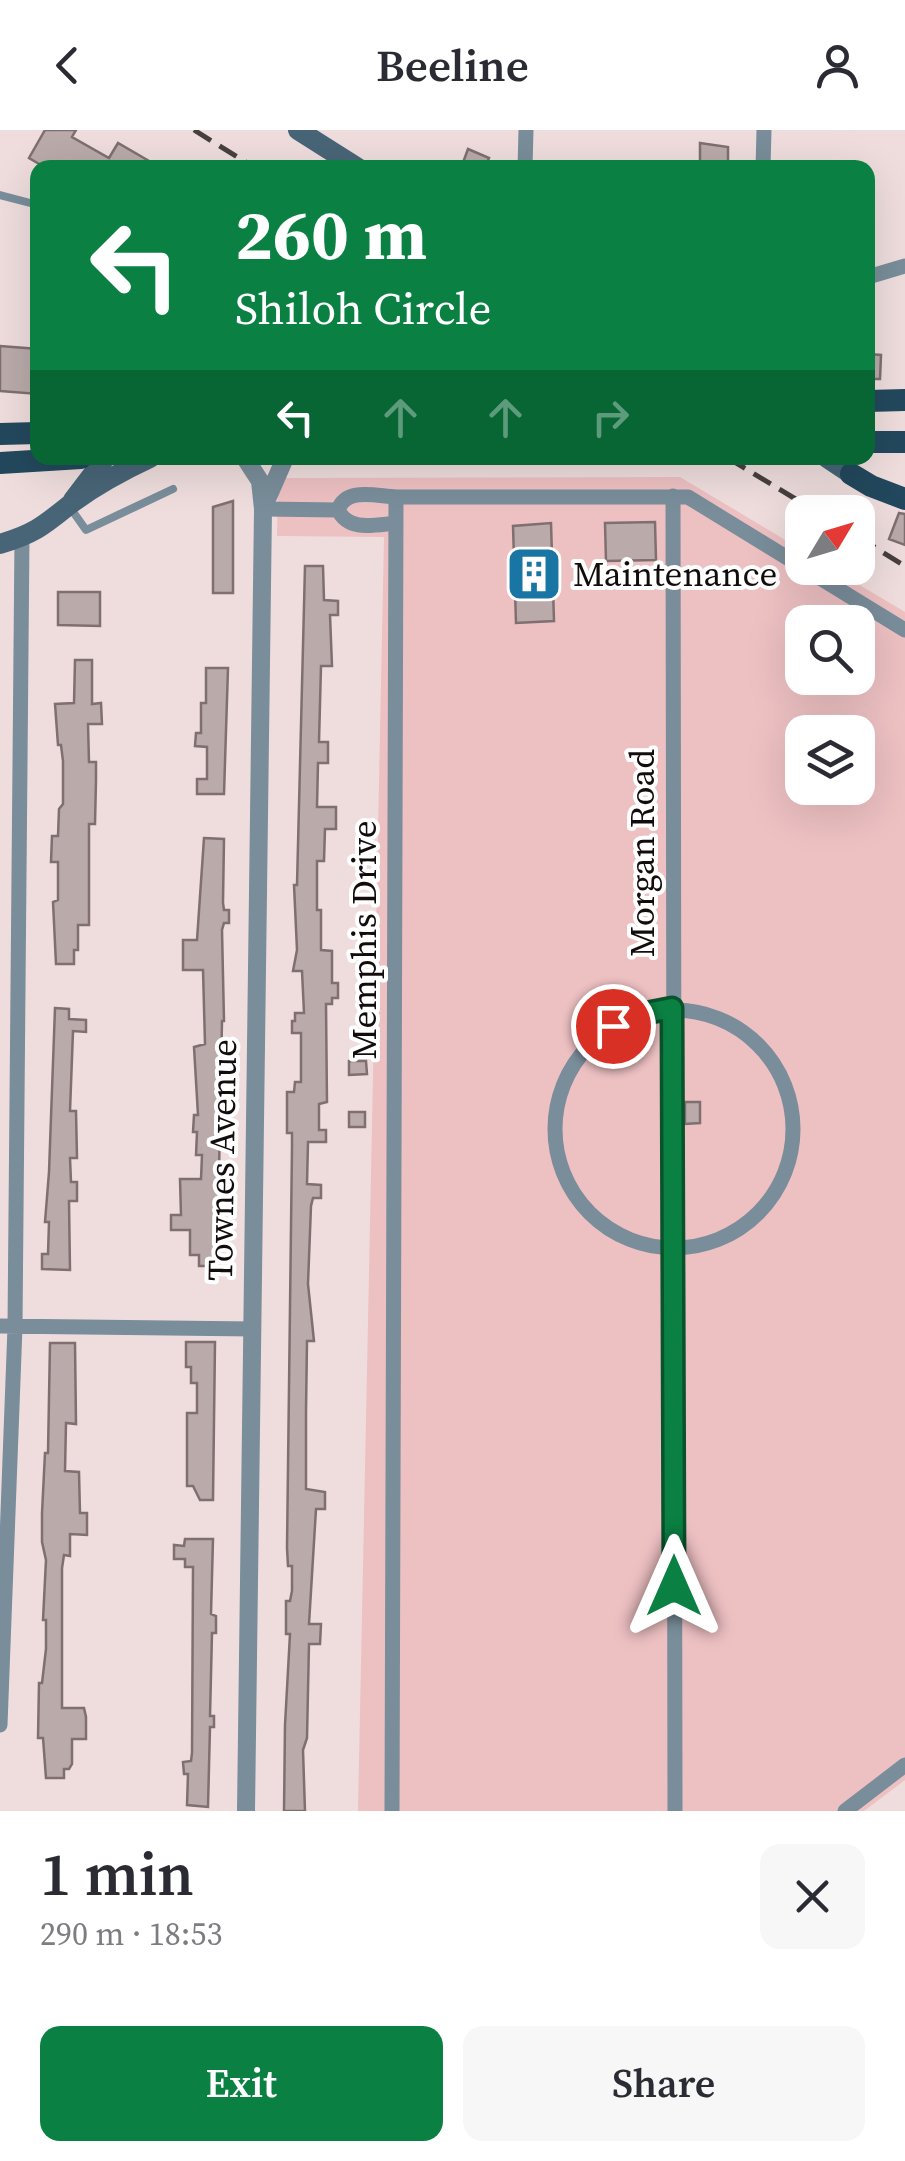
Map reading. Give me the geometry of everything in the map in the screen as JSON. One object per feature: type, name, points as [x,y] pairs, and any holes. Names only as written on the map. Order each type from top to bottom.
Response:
[{"type":"main road","points":[[298,130],[345,160]]},
{"type":"main road","points":[[875,400],[905,400]]},
{"type":"main road","points":[[0,434],[30,433]]},
{"type":"main road","points":[[875,442],[905,442]]},
{"type":"main road","points":[[0,463],[30,461]]},
{"type":"main road","points":[[69,506],[97,465]]},
{"type":"main road","points":[[0,544],[48,525],[69,506],[135,465]]},
{"type":"main road","points":[[838,465],[871,486],[905,499]]},
{"type":"street","points":[[525,160],[526,130]]},
{"type":"street","points":[[763,160],[764,130]]},
{"type":"street","points":[[875,275],[905,266]]},
{"type":"street","name":"Townes Avenue","points":[[246,1811],[263,510],[260,481],[250,465]]},
{"type":"street","name":"Townes Avenue","points":[[263,510],[283,465]]},
{"type":"street","points":[[396,523],[353,526],[342,519],[340,502],[348,495],[688,497],[905,630]]},
{"type":"street","name":"Morgan Road","points":[[673,496],[675,1811]]},
{"type":"street","name":"Memphis Drive","points":[[392,1811],[396,497]]},
{"type":"street","points":[[263,510],[338,510]]},
{"type":"street","points":[[0,1725],[22,538]]},
{"type":"street","points":[[672,1008],[709,1014],[743,1031],[770,1058],[788,1091],[794,1129],[788,1166],[771,1200],[744,1227],[710,1244],[673,1250],[632,1242],[596,1221],[569,1189],[555,1150],[555,1108],[569,1069],[595,1037],[631,1016],[672,1008]]},
{"type":"street","points":[[8,1326],[253,1329]]},
{"type":"street","points":[[845,1811],[905,1765]]},
{"type":"lane","points":[[0,194],[30,203]]},
{"type":"lane","points":[[69,506],[86,530],[173,489]]},
{"type":"shaded area","points":[[680,477],[785,540],[785,585],[860,585],[905,612],[905,1780],[864,1811],[358,1811],[384,537],[277,536],[278,478]]},
{"type":"building","points":[[45,130],[76,130],[72,137],[109,158],[118,143],[147,160],[32,160],[29,158]]},
{"type":"building","points":[[700,143],[728,147],[728,160],[700,160]]},
{"type":"building","points":[[468,149],[489,158],[488,160],[464,160]]},
{"type":"building","points":[[0,346],[30,348],[30,393],[0,391]]},
{"type":"building","points":[[875,355],[881,355],[880,379],[875,379]]},
{"type":"building","points":[[233,501],[233,593],[213,593],[213,507]]},
{"type":"building","points":[[899,513],[905,514],[905,545],[889,539]]},
{"type":"building","points":[[655,522],[656,560],[606,561],[605,523]]},
{"type":"building","name":"Maintenance","points":[[551,523],[554,621],[516,623],[513,526]]},
{"type":"building","points":[[305,566],[323,566],[324,600],[338,601],[338,615],[330,615],[332,666],[321,666],[319,742],[328,742],[328,763],[318,763],[317,807],[336,807],[336,829],[325,829],[324,861],[317,861],[317,910],[321,910],[321,950],[332,951],[332,983],[338,983],[338,998],[326,1004],[327,1102],[319,1104],[319,1130],[326,1130],[326,1142],[308,1142],[307,1184],[321,1185],[321,1198],[313,1198],[311,1206],[308,1284],[314,1341],[307,1341],[306,1411],[306,1489],[325,1492],[325,1509],[316,1509],[309,1624],[321,1624],[320,1644],[309,1644],[307,1738],[303,1750],[305,1811],[284,1811],[290,1634],[286,1634],[286,1601],[290,1601],[292,1591],[287,1548],[292,1133],[287,1133],[287,1092],[294,1092],[295,1082],[301,1082],[301,1033],[292,1033],[292,1021],[295,1013],[304,1013],[302,971],[293,971],[297,950],[294,885]]},
{"type":"building","points":[[58,592],[100,592],[100,626],[58,625]]},
{"type":"building","points":[[75,660],[92,660],[92,704],[101,703],[102,724],[88,724],[89,762],[96,762],[95,824],[89,824],[89,925],[78,925],[74,964],[56,964],[53,902],[58,900],[58,862],[51,862],[52,836],[58,836],[59,809],[63,804],[63,761],[55,704],[74,703]]},
{"type":"building","points":[[206,668],[228,668],[224,794],[197,794],[197,779],[207,779],[207,747],[195,746],[196,733],[201,733],[201,703],[206,703]]},
{"type":"building","points":[[204,838],[224,839],[223,903],[224,910],[229,910],[229,923],[224,923],[222,930],[224,1021],[219,1172],[223,1198],[219,1198],[217,1266],[199,1266],[199,1255],[190,1255],[190,1230],[171,1230],[171,1215],[181,1215],[180,1179],[201,1179],[202,1155],[196,1155],[197,1132],[193,1132],[194,1115],[198,1115],[194,1047],[205,1044],[203,970],[183,970],[183,940],[197,940]]},
{"type":"building","points":[[55,1008],[69,1009],[69,1019],[86,1020],[86,1032],[73,1031],[70,1111],[76,1111],[77,1158],[70,1158],[71,1182],[77,1182],[77,1201],[69,1201],[70,1270],[42,1269],[42,1254],[48,1254],[49,1222],[45,1222]]},
{"type":"building","points":[[349,1061],[366,1061],[367,1074],[349,1075]]},
{"type":"building","points":[[685,1102],[700,1102],[700,1123],[685,1124]]},
{"type":"building","points":[[349,1112],[365,1112],[365,1127],[349,1127]]},
{"type":"building","points":[[186,1342],[215,1342],[213,1500],[200,1500],[193,1486],[187,1486],[187,1413],[197,1413],[197,1383],[191,1383],[191,1367],[186,1367]]},
{"type":"building","points":[[50,1343],[75,1343],[76,1424],[66,1423],[65,1471],[79,1472],[80,1513],[87,1513],[87,1535],[70,1534],[70,1556],[64,1555],[62,1568],[62,1708],[84,1708],[86,1717],[86,1739],[72,1739],[72,1764],[64,1769],[64,1778],[46,1778],[43,1738],[38,1738],[39,1683],[46,1649],[42,1513],[48,1453]]},
{"type":"building","points":[[185,1539],[213,1539],[211,1614],[216,1616],[216,1633],[212,1633],[210,1716],[214,1716],[214,1727],[210,1727],[208,1807],[187,1805],[188,1774],[184,1774],[183,1762],[191,1761],[192,1753],[193,1567],[185,1567],[185,1559],[174,1559],[174,1545],[184,1546]]},
{"type":"railway","points":[[194,130],[242,160]]},
{"type":"railway","points":[[740,465],[789,495]]},
{"type":"railway","points":[[875,547],[905,566]]},
{"type":"place","name":"Maintenance","points":[[534,574]]},
{"type":"route","points":[[613,1026],[631,1016],[672,1008],[674,1586]]}]
